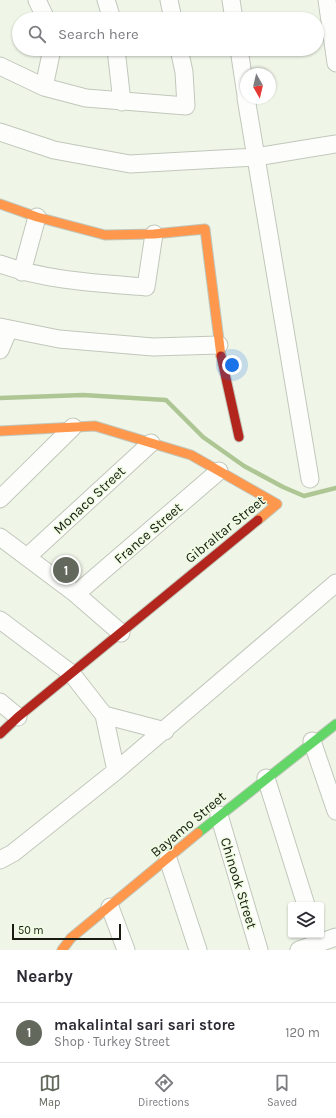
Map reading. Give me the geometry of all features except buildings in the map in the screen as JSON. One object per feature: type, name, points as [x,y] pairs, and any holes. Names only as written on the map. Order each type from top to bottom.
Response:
[{"type":"street","points":[[37,0],[43,12]]},
{"type":"street","points":[[106,0],[110,12]]},
{"type":"street","points":[[169,0],[172,12]]},
{"type":"street","points":[[231,0],[233,12]]},
{"type":"street","points":[[327,0],[336,63]]},
{"type":"street","points":[[44,87],[51,56]]},
{"type":"street","points":[[117,56],[122,102]]},
{"type":"street","points":[[0,66],[44,87],[86,98],[186,106],[184,72],[181,56]]},
{"type":"street","points":[[240,56],[242,68]]},
{"type":"street","points":[[247,104],[310,479]]},
{"type":"street","points":[[0,132],[54,150],[130,164],[256,157],[336,144]]},
{"type":"street","points":[[0,204],[37,217],[105,235],[154,234],[205,229],[219,345],[239,437]]},
{"type":"street","points":[[22,272],[37,217]]},
{"type":"street","points":[[0,264],[22,272],[77,282],[146,287],[154,234]]},
{"type":"street","points":[[0,350],[4,328],[59,339],[153,347],[219,345]]},
{"type":"street","name":"Gibraltar Street","points":[[0,432],[95,426],[191,456],[277,504],[72,674],[18,716],[0,734]]},
{"type":"street","points":[[0,499],[73,427]]},
{"type":"street","name":"Monaco Street","points":[[27,557],[151,443]]},
{"type":"street","name":"France Street","points":[[76,594],[219,471]]},
{"type":"street","points":[[0,537],[76,594],[121,633]]},
{"type":"street","points":[[0,860],[13,853],[165,731],[336,583]]},
{"type":"street","points":[[0,620],[72,674],[104,715],[116,771]]},
{"type":"street","points":[[0,702],[18,716]]},
{"type":"street","points":[[104,715],[165,731]]},
{"type":"street","name":"Bayamo Street","points":[[62,950],[71,938],[168,859],[219,815],[312,741],[336,724]]},
{"type":"street","points":[[312,741],[336,811]]},
{"type":"street","points":[[266,778],[305,902]]},
{"type":"street","name":"Chinook Street","points":[[219,815],[259,950]]},
{"type":"street","points":[[168,859],[198,950]]},
{"type":"street","points":[[110,906],[126,950]]},
{"type":"street","points":[[299,950],[317,939],[336,938]]},
{"type":"waterway","points":[[0,398],[83,395],[166,400],[203,437],[244,466],[283,487],[304,496],[336,488]]},
{"type":"traffic: fast","points":[[198,833],[336,724]]},
{"type":"traffic: slow","points":[[0,204],[37,217],[105,235],[154,234],[205,229],[221,356]]},
{"type":"traffic: slow","points":[[0,431],[95,426],[191,455],[277,504],[258,520]]},
{"type":"traffic: slow","points":[[62,950],[71,938],[198,833]]},
{"type":"traffic: jam","points":[[221,356],[239,437]]},
{"type":"traffic: jam","points":[[0,734],[18,717],[258,520]]},
{"type":"place","name":"makalintal sari sari store","points":[[66,570]]}]
